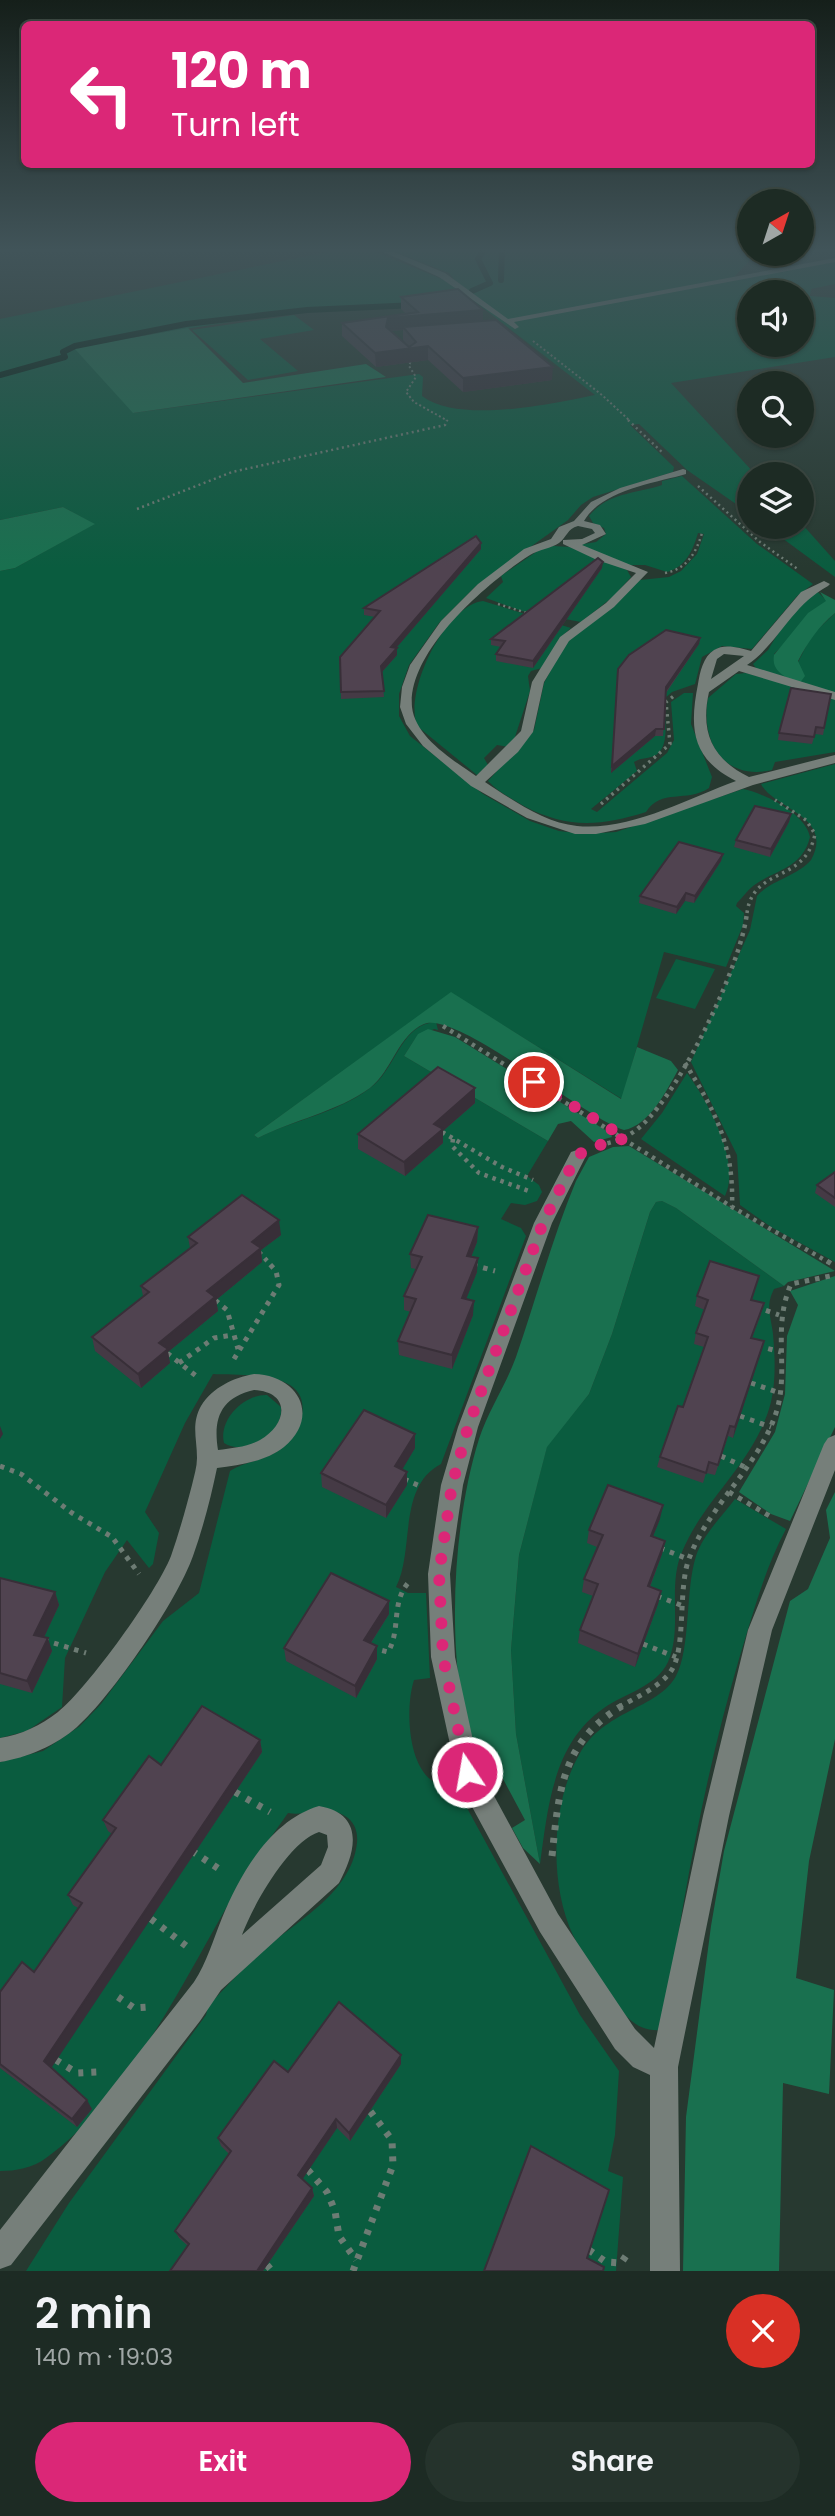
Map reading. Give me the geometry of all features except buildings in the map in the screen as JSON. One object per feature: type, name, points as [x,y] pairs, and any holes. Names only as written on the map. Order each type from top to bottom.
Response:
[{"type":"street","points":[[578,523],[581,514],[603,499],[683,472]]},
{"type":"street","points":[[561,541],[561,530],[578,523],[596,527],[601,534],[584,542],[561,541],[519,557],[472,596],[421,657],[410,680],[406,711],[417,736],[476,783],[538,820],[574,830],[590,830],[631,822],[748,782],[835,759]]},
{"type":"street","points":[[476,783],[522,740],[529,727],[538,682],[564,639],[578,626],[610,605],[643,572],[561,541]]},
{"type":"street","points":[[703,690],[754,655],[797,602],[824,584]]},
{"type":"street","points":[[748,782],[713,762],[697,723],[709,659],[716,652],[731,649],[754,655]]},
{"type":"street","points":[[739,667],[835,696]]},
{"type":"street","points":[[577,1156],[543,1223],[468,1427],[452,1485],[439,1574],[443,1657],[467,1772],[549,1923],[625,2039],[643,2057],[664,2067]]},
{"type":"street","points":[[0,1750],[40,1738],[68,1718],[87,1699],[156,1601],[181,1558],[208,1460],[204,1428],[215,1404],[232,1388],[260,1383],[283,1390],[293,1407],[289,1424],[268,1446],[239,1457],[208,1460]]},
{"type":"street","points":[[665,2271],[664,2067],[716,1816],[760,1630],[835,1444]]},
{"type":"street","points":[[0,2254],[214,1973],[330,1874],[344,1843],[339,1828],[321,1819],[303,1823],[288,1837],[234,1920],[214,1973]]},
{"type":"path","points":[[137,509],[232,472],[445,425],[449,422],[446,418],[409,397],[406,392],[416,377],[409,366],[413,359],[410,356]]},
{"type":"path","points":[[552,356],[602,395],[766,546],[824,584]]},
{"type":"path","points":[[643,572],[676,571],[695,552],[702,533]]},
{"type":"path","points":[[472,596],[578,626]]},
{"type":"path","points":[[594,810],[666,751],[670,744],[666,702],[678,693],[703,690]]},
{"type":"path","points":[[577,1156],[589,1148],[626,1138],[654,1114],[674,1087],[745,933],[750,899],[766,883],[799,865],[811,851],[815,841],[814,830],[806,820],[748,782]]},
{"type":"path","points":[[443,1026],[626,1138],[732,1207],[835,1266]]},
{"type":"path","points":[[684,1063],[730,1147],[734,1179],[732,1207]]},
{"type":"path","points":[[442,1132],[502,1167]]},
{"type":"path","points":[[453,1139],[452,1146],[479,1173],[519,1189],[557,1195]]},
{"type":"path","points":[[167,1353],[199,1378],[232,1388],[230,1370],[238,1349],[279,1285],[276,1271],[259,1252]]},
{"type":"path","points":[[550,1866],[562,1778],[574,1752],[600,1720],[661,1682],[671,1670],[676,1657],[688,1559],[771,1427],[780,1393],[780,1304],[791,1284],[835,1275]]},
{"type":"path","points":[[215,1300],[227,1310],[238,1349]]},
{"type":"path","points":[[751,1305],[779,1315]]},
{"type":"path","points":[[179,1363],[215,1338],[233,1335]]},
{"type":"path","points":[[750,1343],[781,1352]]},
{"type":"path","points":[[751,1383],[780,1393]]},
{"type":"path","points":[[740,1416],[771,1427]]},
{"type":"path","points":[[721,1457],[747,1468]]},
{"type":"path","points":[[0,1466],[21,1474],[72,1513],[112,1537],[156,1601]]},
{"type":"path","points":[[729,1492],[771,1517]]},
{"type":"path","points":[[650,1544],[688,1559]]},
{"type":"path","points":[[369,1646],[380,1653],[388,1653],[396,1642],[398,1596],[414,1579],[439,1574]]},
{"type":"path","points":[[648,1592],[683,1606]]},
{"type":"path","points":[[43,1640],[114,1661]]},
{"type":"path","points":[[643,1644],[676,1657]]},
{"type":"path","points":[[235,1792],[274,1815]]},
{"type":"path","points":[[182,1844],[252,1891]]},
{"type":"path","points":[[151,1919],[214,1973]]},
{"type":"path","points":[[353,2271],[390,2175],[395,2151],[387,2126],[370,2111]]},
{"type":"path","points":[[308,2170],[327,2192],[335,2211],[339,2236],[356,2261]]},
{"type":"path","points":[[589,2250],[606,2262],[621,2263],[639,2245],[665,2244]]},
{"type":"green space","points":[[0,356],[134,356],[133,413],[419,374],[423,377],[422,396],[438,404],[458,409],[481,410],[531,407],[595,395],[545,356],[835,356],[671,383],[744,462],[737,462],[737,505],[687,470],[639,424],[630,425],[674,467],[673,472],[593,497],[581,505],[568,520],[476,586],[439,623],[409,665],[399,694],[399,716],[410,736],[483,794],[530,821],[559,831],[584,834],[616,832],[743,789],[762,795],[793,813],[807,828],[810,837],[806,848],[795,862],[753,886],[737,903],[736,906],[744,913],[743,925],[726,967],[664,952],[622,1099],[451,993],[254,1135],[258,1138],[362,1094],[382,1076],[401,1046],[416,1029],[436,1022],[438,1030],[434,1029],[415,1039],[404,1056],[548,1141],[527,1176],[539,1185],[542,1192],[537,1201],[525,1205],[511,1203],[501,1219],[521,1228],[526,1236],[441,1464],[427,1474],[412,1503],[402,1572],[396,1587],[408,1593],[426,1593],[430,1678],[414,1680],[409,1710],[418,1763],[427,1776],[439,1784],[455,1786],[580,2015],[619,2071],[615,2135],[608,2171],[623,2177],[616,2271],[26,2271],[69,2203],[206,2015],[208,2006],[260,1953],[333,1892],[353,1861],[357,1843],[355,1828],[345,1816],[331,1811],[288,1813],[237,1889],[154,2034],[103,2103],[76,2133],[46,2158],[24,2168],[0,2171],[0,1762],[43,1751],[80,1726],[101,1704],[163,1621],[199,1593],[230,1471],[267,1457],[283,1447],[297,1430],[302,1415],[302,1400],[295,1389],[285,1382],[256,1376],[213,1374],[185,1423],[145,1512],[159,1533],[153,1564],[149,1568],[127,1540],[105,1572],[65,1658],[62,1707],[27,1731],[0,1738],[0,571],[15,568],[94,524],[63,507],[0,520]]},
{"type":"green space","points":[[81,356],[216,356],[243,383],[366,364],[386,377],[133,413]]},
{"type":"green space","points":[[221,356],[280,356],[298,371],[248,380]]},
{"type":"green space","points":[[682,476],[737,526],[737,539],[751,539],[813,584],[797,596],[752,649],[722,646],[702,657],[695,684],[672,692],[664,699],[665,737],[661,751],[634,762],[637,771],[591,809],[597,812],[667,753],[674,740],[671,702],[684,693],[693,693],[691,724],[712,777],[709,788],[692,795],[659,800],[646,812],[614,820],[584,823],[555,819],[524,806],[488,781],[534,730],[544,683],[568,638],[640,580],[669,577],[681,571],[697,554],[704,534],[698,533],[684,562],[667,572],[645,565],[628,565],[578,545],[596,542],[606,534],[604,528],[593,523],[589,516],[597,508],[614,498],[662,485],[662,481]]},
{"type":"green space","points":[[63,507],[95,524],[15,568],[0,571],[0,520]]},
{"type":"green space","points":[[814,537],[835,561],[835,577],[783,539]]},
{"type":"green space","points":[[553,546],[570,547],[627,570],[631,577],[614,596],[581,622],[522,611],[486,598],[503,582],[501,576],[539,550]]},
{"type":"green space","points":[[816,590],[827,601],[774,654],[798,662],[812,635],[835,613],[835,694],[758,671],[753,664],[768,650],[785,622]]},
{"type":"green space","points":[[820,592],[835,600],[835,613],[814,635],[798,661],[805,676],[799,684],[777,670],[774,655],[808,613],[826,601]]},
{"type":"green space","points":[[483,601],[571,628],[560,638],[542,668],[531,671],[528,676],[530,691],[513,743],[509,747],[497,745],[484,758],[488,765],[477,775],[417,726],[415,710],[422,672],[442,633],[455,617],[469,606]]},
{"type":"green space","points":[[746,673],[835,698],[835,752],[775,762],[772,770],[755,772],[741,770],[729,764],[719,755],[712,743],[706,714],[708,698],[736,674]]},
{"type":"green space","points":[[835,764],[835,1262],[771,1227],[740,1205],[737,1155],[691,1062],[750,930],[757,896],[769,886],[805,866],[811,860],[816,845],[815,833],[809,823],[768,793],[761,784]]},
{"type":"green space","points":[[676,959],[715,969],[695,1009],[656,998]]},
{"type":"green space","points":[[451,992],[621,1099],[637,1047],[671,1061],[678,1070],[649,1115],[624,1130],[463,1033],[440,1024],[424,1024],[408,1036],[378,1081],[370,1088],[329,1110],[258,1138],[254,1135]]},
{"type":"green space","points":[[428,1029],[455,1037],[610,1133],[612,1137],[594,1142],[571,1121],[558,1124],[548,1141],[404,1056],[418,1034]]},
{"type":"green space","points":[[687,1073],[704,1099],[726,1150],[729,1182],[725,1196],[641,1139],[662,1113]]},
{"type":"green space","points":[[629,1146],[835,1271],[788,1282],[784,1286],[676,1208],[662,1201],[656,1202],[650,1212],[612,1334],[589,1394],[547,1447],[519,1555],[511,1650],[516,1734],[540,1864],[523,1848],[512,1828],[525,1820],[494,1762],[479,1769],[468,1732],[460,1692],[456,1649],[457,1560],[462,1517],[479,1439],[516,1357],[576,1181],[589,1157],[613,1147]]},
{"type":"green space","points":[[662,1201],[676,1208],[784,1286],[774,1289],[769,1306],[774,1351],[773,1394],[754,1443],[703,1514],[682,1552],[676,1579],[672,1649],[663,1671],[648,1684],[612,1703],[587,1722],[563,1758],[550,1799],[540,1864],[516,1734],[511,1650],[519,1555],[547,1446],[589,1394],[612,1334],[650,1212],[656,1202]]},
{"type":"green space","points":[[835,1276],[835,1427],[790,1521],[771,1514],[739,1492],[775,1432],[785,1394],[787,1336],[798,1305],[790,1291]]},
{"type":"green space","points":[[267,1395],[281,1407],[277,1426],[270,1434],[253,1445],[243,1447],[224,1443],[225,1425],[235,1410],[250,1399]]},
{"type":"green space","points":[[835,1492],[835,1739],[809,1861],[796,1978],[834,1990],[829,2094],[783,2083],[779,2271],[683,2271],[686,2117],[711,1926],[724,1851],[790,1601],[808,1589],[830,1538],[826,1510]]},
{"type":"green space","points":[[735,1499],[786,1529],[760,1592],[726,1705],[695,1843],[663,2030],[654,2030],[638,2025],[625,2015],[573,1935],[565,1915],[557,1869],[558,1820],[570,1775],[589,1740],[615,1719],[657,1696],[676,1676],[684,1650],[690,1585],[696,1556],[708,1533]]},
{"type":"waterway","points":[[0,375],[65,356]]},
{"type":"route","points":[[467,1772],[443,1657],[439,1574],[452,1485],[468,1427],[543,1223],[569,1171],[577,1156],[589,1148],[626,1138],[534,1082]]}]
